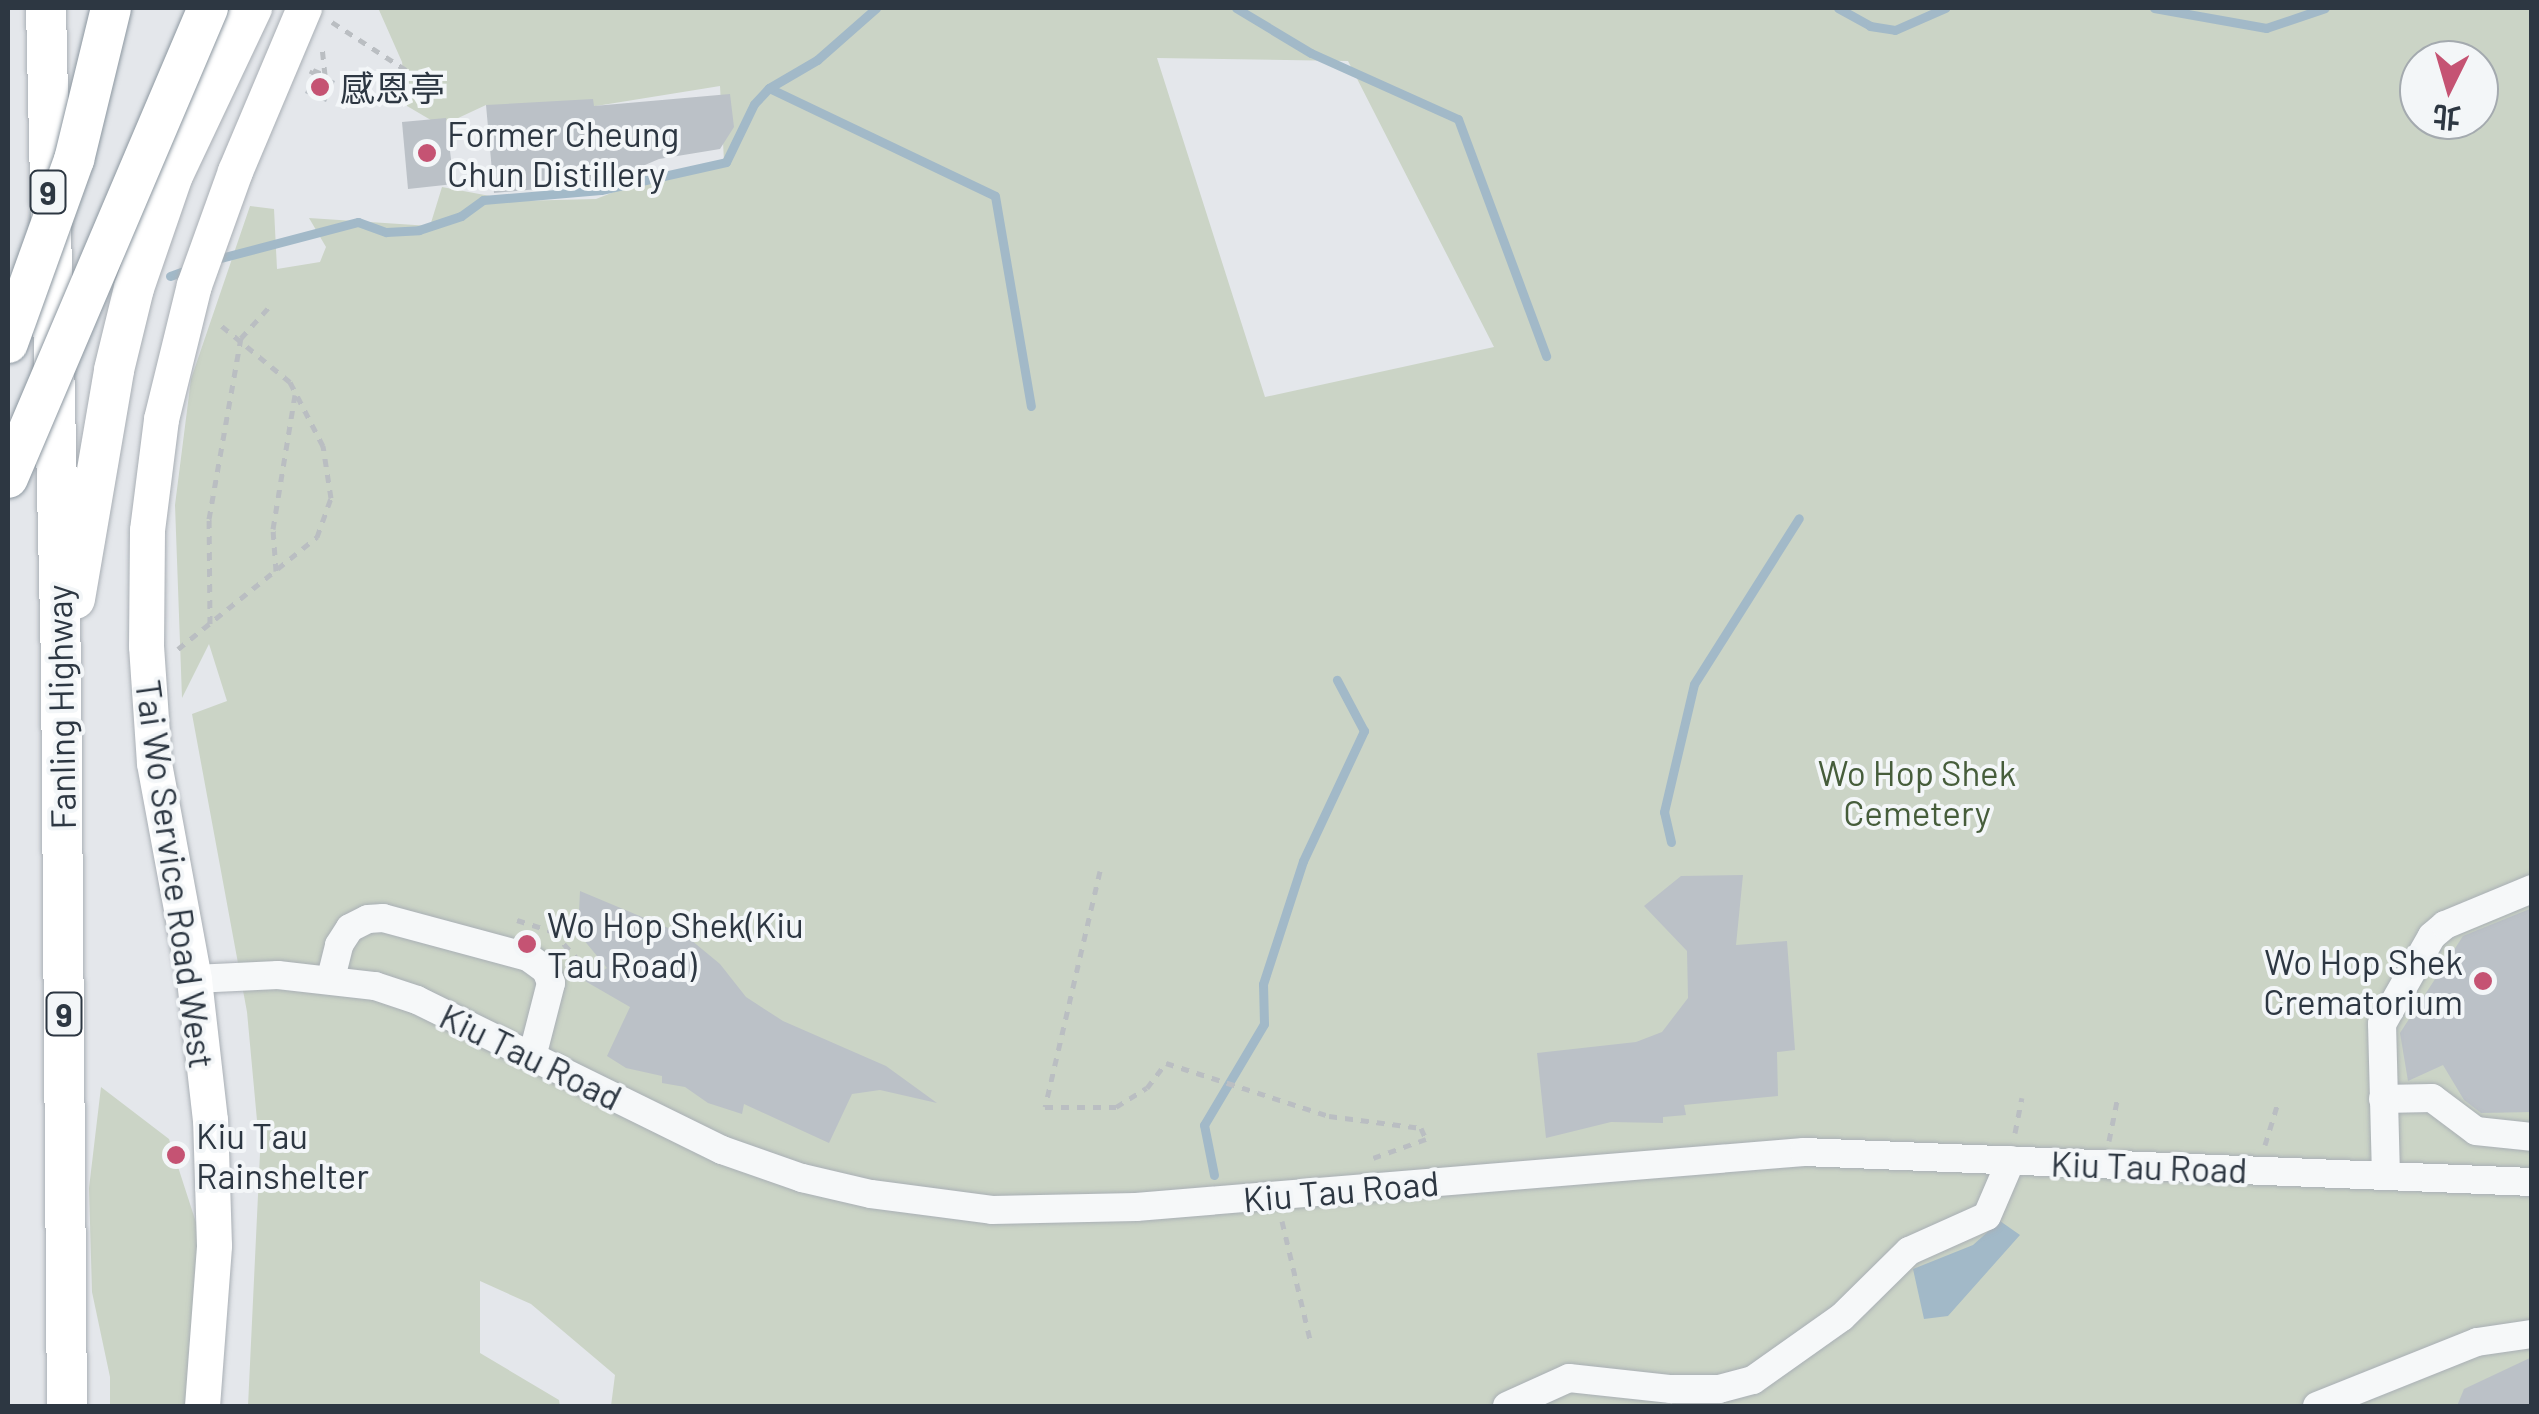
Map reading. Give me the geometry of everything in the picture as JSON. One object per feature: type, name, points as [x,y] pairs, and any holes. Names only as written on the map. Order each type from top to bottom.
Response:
[{"type":"highway","name":"Fanling Highway","points":[[46,8],[60,666],[67,1406]]},
{"type":"highway","points":[[8,343],[74,160],[112,8]]},
{"type":"highway","points":[[8,478],[208,8]]},
{"type":"highway","points":[[60,666],[114,370],[134,288],[174,175],[252,8]]},
{"type":"main road","name":"Tai Wo Service Road West","points":[[202,1406],[211,1309],[214,1185],[194,979],[161,808],[148,690],[145,600],[154,469],[170,375],[194,284],[235,171],[318,15]]},
{"type":"street","points":[[2386,1176],[2382,1024],[2432,936],[2446,925],[2532,889]]},
{"type":"street","points":[[331,978],[340,945],[350,928],[368,918],[383,918],[528,957],[546,970],[552,983],[532,1057]]},
{"type":"street","name":"Kiu Tau Road","points":[[194,979],[232,975],[331,978],[417,1000],[722,1150],[802,1178],[935,1205],[992,1210],[1136,1206],[1804,1152],[2012,1150],[2532,1182]]},
{"type":"street","points":[[2383,1099],[2432,1098],[2476,1131],[2532,1137]]},
{"type":"street","points":[[1507,1406],[1561,1394],[1569,1378],[1703,1389],[1752,1380],[1842,1317],[1909,1251],[1987,1216],[2012,1150]]},
{"type":"street","points":[[2316,1406],[2477,1342],[2532,1334]]},
{"type":"path","points":[[318,15],[338,8]]},
{"type":"path","points":[[318,15],[406,70]]},
{"type":"path","points":[[318,15],[325,75]]},
{"type":"path","points":[[210,624],[209,519],[240,338],[269,307]]},
{"type":"path","points":[[167,655],[317,537],[330,498],[323,446],[296,392],[240,338],[215,320]]},
{"type":"path","points":[[276,571],[273,529],[296,392]]},
{"type":"path","points":[[1100,871],[1045,1108],[1116,1107],[1147,1088],[1166,1063],[1328,1116],[1421,1128],[1426,1138],[1355,1164]]},
{"type":"path","points":[[517,920],[552,932],[593,976]]},
{"type":"path","points":[[2012,1150],[2022,1098]]},
{"type":"path","points":[[2109,1144],[2117,1101]]},
{"type":"path","points":[[2262,1153],[2277,1106]]},
{"type":"path","points":[[1280,1213],[1311,1344]]},
{"type":"green space","name":"Wo Hop Shek Cemetery","points":[[2531,8],[2531,1406],[611,1406],[615,1375],[531,1304],[480,1281],[480,1353],[559,1400],[560,1406],[248,1406],[260,1153],[247,1012],[192,714],[227,701],[209,644],[182,698],[175,505],[191,379],[250,206],[274,209],[277,269],[320,262],[326,247],[309,218],[430,226],[442,187],[516,201],[596,199],[650,178],[724,161],[720,86],[565,111],[486,105],[441,126],[407,106],[402,62],[379,10]],"holes":[[[1157,58],[1348,61],[1494,347],[1265,397]]]},
{"type":"green space","points":[[101,1087],[169,1139],[202,1241],[188,1360],[188,1406],[110,1406],[110,1377],[92,1292],[89,1188]]},
{"type":"water","points":[[2000,1221],[2020,1235],[1948,1316],[1924,1319],[1913,1269],[1973,1245]]},
{"type":"building","name":"感恩亭","points":[[314,72],[335,81],[326,102],[305,93]]},
{"type":"building","points":[[730,94],[734,127],[720,149],[659,159],[603,183],[494,193],[486,105],[593,99],[594,106]]},
{"type":"building","name":"Former Cheung Chun Distillery","points":[[446,118],[454,184],[408,189],[402,122]]},
{"type":"building","points":[[1743,875],[1736,945],[1787,941],[1795,1050],[1777,1052],[1778,1096],[1684,1105],[1686,1115],[1663,1117],[1663,1123],[1611,1122],[1546,1138],[1537,1053],[1636,1042],[1662,1032],[1688,998],[1687,951],[1644,906],[1681,876]]},
{"type":"building","points":[[580,891],[685,935],[720,964],[746,997],[783,1021],[886,1066],[937,1103],[880,1090],[852,1094],[829,1143],[744,1104],[742,1114],[708,1103],[685,1087],[662,1083],[662,1076],[626,1068],[607,1056],[630,1007],[585,981],[607,968],[578,933]]},
{"type":"building","name":"Wo Hop Shek Crematorium","points":[[2532,908],[2532,1112],[2481,1113],[2464,1100],[2443,1065],[2408,1081],[2400,1033],[2463,936]]},
{"type":"building","points":[[2532,1357],[2532,1406],[2457,1406],[2464,1389]]},
{"type":"waterway","points":[[213,260],[358,222],[386,232],[419,230],[461,216],[483,200],[601,190],[726,162],[754,104],[769,88],[817,60],[876,8]]},
{"type":"waterway","points":[[1236,8],[1311,53],[1458,119],[1546,356]]},
{"type":"waterway","points":[[1838,8],[1870,26],[1895,30],[1945,8]]},
{"type":"waterway","points":[[2154,8],[2266,28],[2325,8]]},
{"type":"waterway","points":[[769,88],[995,196],[1031,406]]},
{"type":"waterway","points":[[170,276],[189,269]]},
{"type":"waterway","points":[[1671,842],[1664,812],[1694,684],[1799,518]]},
{"type":"waterway","points":[[1214,1175],[1204,1125],[1264,1024],[1263,984],[1303,861],[1364,731],[1337,680]]},
{"type":"place","name":"感恩亭","points":[[320,87]]},
{"type":"place","name":"Former Cheung Chun Distillery","points":[[427,153]]},
{"type":"place","name":"Wo Hop Shek(Kiu Tau Road)","points":[[527,944]]},
{"type":"place","name":"Wo Hop Shek Crematorium","points":[[2483,981]]},
{"type":"place","name":"Kiu Tau Rainshelter","points":[[176,1155]]}]
